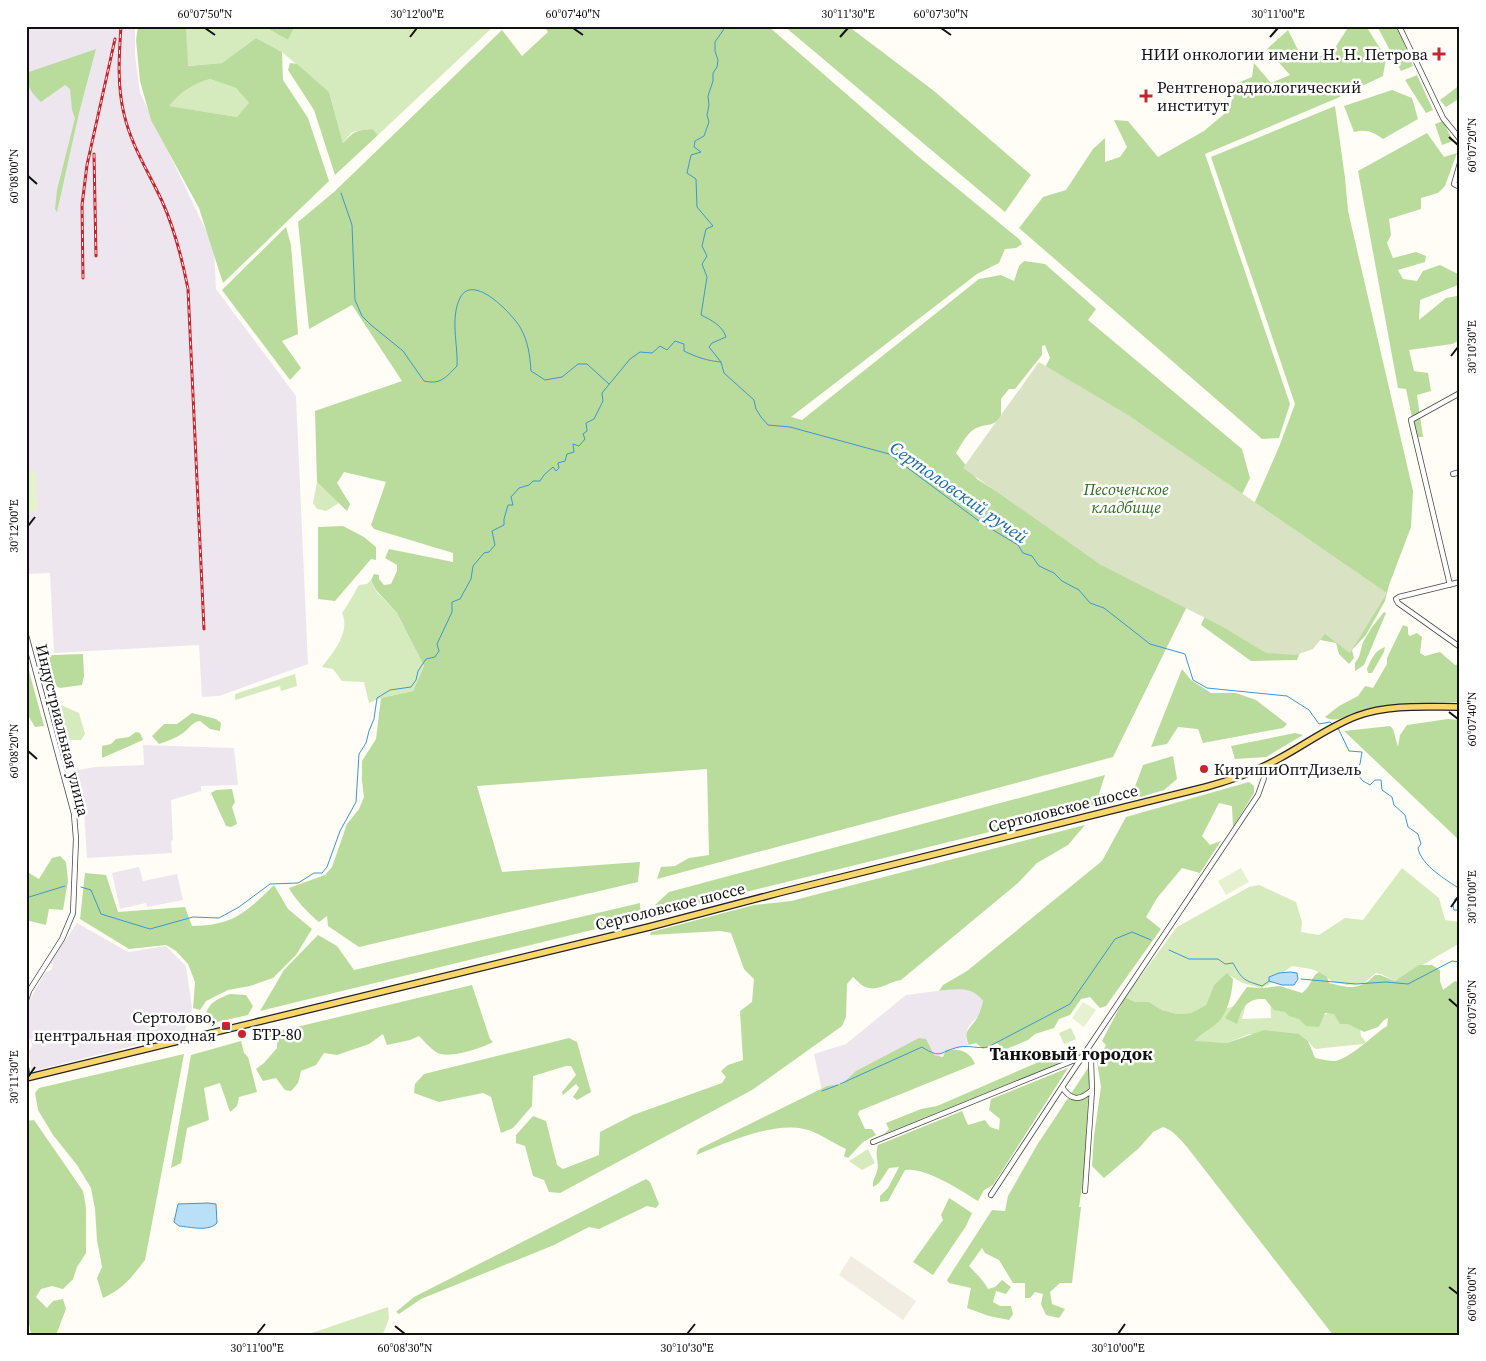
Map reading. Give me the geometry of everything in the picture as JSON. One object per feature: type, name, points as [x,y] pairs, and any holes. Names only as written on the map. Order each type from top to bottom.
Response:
[{"type":"main road","name":"Сертоловское шоссе","points":[[27,1078],[649,927],[782,892],[1206,787],[1238,778],[1264,766],[1357,716],[1386,709],[1460,707]]},
{"type":"street","points":[[1399,26],[1443,118],[1460,138]]},
{"type":"street","points":[[1460,163],[1454,184],[1460,187]]},
{"type":"street","points":[[1450,585],[1411,420],[1460,393]]},
{"type":"street","points":[[1453,474],[1460,472]]},
{"type":"street","points":[[1460,582],[1399,596],[1396,599],[1398,603],[1460,647]]},
{"type":"street","name":"Индустриальная улица","points":[[26,635],[74,814],[76,839],[73,913],[62,939],[29,991],[26,1000]]},
{"type":"street","points":[[991,1195],[1258,795],[1264,778],[1264,766]]},
{"type":"street","points":[[1085,1054],[1091,1060],[1092,1090],[1085,1191]]},
{"type":"street","points":[[873,1142],[1085,1054]]},
{"type":"street","points":[[26,1067],[27,1078]]},
{"type":"street","points":[[1062,1087],[1071,1096],[1078,1098],[1083,1098],[1092,1090]]},
{"type":"shaded area","points":[[26,26],[135,26],[135,55],[140,93],[214,247],[216,289],[296,396],[308,664],[219,696],[202,697],[199,645],[54,653],[50,573],[27,574]]},
{"type":"shaded area","points":[[143,745],[234,748],[238,785],[201,786],[201,791],[171,800],[172,853],[87,858],[84,811],[76,780],[74,780],[71,769],[144,765]]},
{"type":"shaded area","points":[[139,867],[143,881],[177,874],[183,900],[147,907],[146,903],[120,909],[112,873]]},
{"type":"shaded area","points":[[77,923],[128,952],[166,946],[186,966],[192,1008],[184,1033],[34,1071],[31,1070],[29,1051],[32,1046],[29,1039],[26,1006],[46,972],[51,970],[53,965],[50,963]]},
{"type":"shaded area","points":[[966,989],[978,995],[983,1001],[978,1016],[968,1027],[966,1040],[969,1045],[931,1059],[822,1090],[814,1054],[846,1044],[906,995]]},
{"type":"shaded area","points":[[851,1256],[916,1301],[903,1320],[839,1275]]},
{"type":"green space","points":[[138,26],[186,26],[188,66],[222,63],[256,38],[282,52],[283,80],[308,118],[329,181],[223,283],[199,208],[151,120],[140,81],[136,40]],"holes":[[[210,79],[236,88],[249,103],[237,117],[169,106],[187,89]]]},
{"type":"green space","points":[[186,26],[263,26],[288,40],[295,26],[308,28],[309,26],[494,26],[378,135],[371,129],[352,132],[343,143],[329,92],[282,52],[256,38],[222,63],[187,66]]},
{"type":"green space","points":[[263,26],[295,26],[288,40]]},
{"type":"green space","points":[[544,26],[768,26],[919,157],[1020,240],[1022,244],[1016,248],[1005,249],[999,263],[977,274],[791,417],[802,420],[979,279],[1001,275],[1014,281],[1019,266],[1024,261],[1045,264],[1096,309],[1088,320],[1242,449],[1250,478],[1113,757],[657,879],[661,867],[675,866],[689,858],[709,855],[707,769],[477,786],[502,872],[640,862],[638,882],[359,947],[328,926],[327,916],[319,922],[315,919],[289,888],[325,875],[332,867],[347,824],[359,809],[364,797],[362,761],[376,739],[381,698],[413,691],[424,666],[397,613],[376,590],[371,580],[374,574],[379,575],[379,579],[384,585],[391,584],[397,571],[397,565],[385,558],[389,549],[453,562],[453,553],[374,529],[371,525],[386,482],[344,472],[337,483],[350,504],[347,511],[317,482],[315,411],[402,381],[352,305],[309,329],[298,222],[334,192],[502,30],[522,56],[548,32]],"holes":[[[1045,345],[1050,358],[1043,371],[1042,520],[977,479],[956,453],[972,431],[992,424],[1001,418],[1001,399],[1009,389],[1015,389],[1042,355],[1042,346]]]},
{"type":"green space","points":[[784,26],[848,26],[934,91],[1031,175],[1005,212]]},
{"type":"green space","points":[[1349,26],[1366,26],[1386,58],[1383,76],[1335,99],[1205,154],[1290,404],[1279,438],[1262,439],[1019,228],[1043,197],[1066,190],[1093,149],[1105,138],[1105,162],[1120,157],[1127,147],[1114,120],[1128,121],[1158,157],[1204,131],[1230,109],[1235,84],[1252,77],[1254,63],[1271,83],[1290,75],[1267,49],[1288,30],[1298,50],[1314,60],[1335,48]]},
{"type":"green space","points":[[1377,26],[1397,26],[1413,66],[1401,71]]},
{"type":"green space","points":[[96,49],[79,113],[57,212],[55,209],[57,190],[75,118],[72,110],[70,89],[65,85],[41,102],[30,89],[26,73]]},
{"type":"green space","points":[[290,63],[297,64],[329,92],[343,143],[355,132],[362,130],[372,129],[378,135],[335,175],[314,110],[288,70]]},
{"type":"green space","points":[[1417,75],[1433,110],[1426,113],[1405,80]]},
{"type":"green space","points":[[210,79],[236,88],[250,104],[237,117],[168,106],[192,86]]},
{"type":"green space","points":[[1460,85],[1460,98],[1446,107],[1440,100]]},
{"type":"green space","points":[[1392,90],[1412,98],[1418,119],[1383,139],[1370,132],[1354,132],[1344,106]]},
{"type":"green space","points":[[1335,106],[1348,211],[1413,491],[1411,527],[1389,585],[1385,601],[1366,635],[1352,650],[1354,658],[1349,664],[1339,654],[1336,643],[1305,637],[1297,660],[1251,661],[1201,625],[1279,447],[1295,404],[1211,157]]},
{"type":"green space","points":[[1443,121],[1453,141],[1442,145],[1435,124]]},
{"type":"green space","points":[[1427,133],[1444,157],[1457,153],[1445,186],[1438,193],[1421,198],[1421,209],[1389,219],[1391,235],[1387,243],[1393,258],[1416,252],[1426,256],[1425,262],[1398,270],[1403,279],[1417,281],[1423,271],[1440,265],[1460,275],[1458,285],[1420,300],[1419,320],[1446,298],[1457,296],[1460,307],[1460,340],[1452,344],[1409,350],[1414,371],[1428,373],[1431,391],[1417,395],[1423,437],[1416,437],[1406,389],[1398,388],[1358,171]]},
{"type":"green space","points":[[286,227],[291,245],[298,334],[282,341],[301,368],[290,380],[222,290]]},
{"type":"green space","name":"Песоченское кладбище","points":[[1039,362],[1128,415],[1387,593],[1350,653],[1325,634],[1313,649],[1296,655],[1266,653],[1223,627],[1101,565],[963,468]]},
{"type":"green space","points":[[26,471],[36,471],[38,510],[26,511]]},
{"type":"green space","points":[[317,482],[339,503],[326,511],[317,509],[313,503]]},
{"type":"green space","points":[[343,526],[364,537],[376,547],[376,560],[371,559],[335,601],[318,599],[318,527]]},
{"type":"green space","points":[[371,580],[376,591],[397,613],[424,666],[413,691],[381,698],[369,703],[364,682],[342,681],[333,669],[322,667],[342,635],[344,620],[342,613],[359,585],[367,584]]},
{"type":"green space","points":[[1384,612],[1386,613],[1364,665],[1355,671],[1355,663],[1359,657],[1363,642]]},
{"type":"green space","points":[[1403,625],[1408,627],[1408,634],[1410,636],[1417,633],[1422,637],[1420,653],[1425,656],[1440,652],[1455,665],[1460,664],[1460,702],[1378,708],[1361,711],[1334,720],[1325,717],[1339,706],[1358,696],[1365,686],[1373,688],[1387,664],[1387,658]]},
{"type":"green space","points":[[1385,647],[1372,673],[1368,673],[1367,669],[1373,656]]},
{"type":"green space","points":[[83,654],[84,676],[82,685],[60,688],[45,681],[41,666],[43,658],[53,655]]},
{"type":"green space","points":[[26,660],[44,726],[35,727],[26,712]]},
{"type":"green space","points":[[1182,669],[1191,680],[1211,693],[1236,693],[1256,700],[1287,724],[1283,728],[1203,743],[1198,729],[1178,727],[1167,744],[1151,747]]},
{"type":"green space","points":[[295,674],[297,686],[281,691],[280,686],[235,700],[235,694]]},
{"type":"green space","points":[[61,705],[79,713],[85,734],[81,740],[71,740],[57,736],[56,711]]},
{"type":"green space","points":[[192,713],[216,719],[221,723],[220,731],[210,729],[200,721],[169,741],[159,744],[152,736],[164,724],[177,724]]},
{"type":"green space","points":[[1448,719],[1460,720],[1460,841],[1344,731],[1390,726],[1393,729],[1398,747],[1400,735],[1407,725]]},
{"type":"green space","points":[[136,732],[140,733],[143,740],[102,758],[102,746],[111,744],[116,739],[129,737]]},
{"type":"green space","points":[[1295,733],[1303,735],[1266,757],[1235,759],[1231,746]]},
{"type":"green space","points":[[1173,756],[1177,779],[1164,790],[1130,800],[1143,765]]},
{"type":"green space","points":[[1105,775],[1095,806],[657,914],[655,905],[669,892]]},
{"type":"green space","points":[[1249,782],[1254,786],[1254,793],[1233,827],[1232,806],[1219,803],[1202,836],[1210,845],[1221,841],[1200,873],[1182,868],[1157,898],[1146,917],[1161,929],[1106,1006],[1100,1008],[1090,997],[1081,999],[1070,1015],[1059,1019],[1054,1028],[1035,1034],[1028,1040],[1004,1050],[997,1043],[983,1049],[976,1043],[969,1045],[966,1036],[978,1016],[983,1001],[979,996],[969,991],[957,989],[939,991],[943,985],[967,971],[1102,861],[1126,817]]},
{"type":"green space","points":[[232,789],[235,802],[232,807],[237,824],[231,827],[226,826],[211,793],[216,790]]},
{"type":"green space","points":[[1085,825],[1068,845],[1037,863],[1018,883],[901,980],[879,988],[870,988],[862,985],[853,977],[847,984],[846,1017],[842,1026],[752,1090],[560,1193],[549,1192],[544,1180],[533,1176],[525,1146],[516,1143],[516,1135],[533,1116],[546,1121],[557,1165],[563,1169],[599,1155],[600,1132],[633,1115],[722,1083],[726,1077],[721,1071],[728,1065],[743,1060],[740,1011],[752,1002],[754,979],[744,969],[731,933],[721,931],[650,935],[651,932],[754,905],[791,901]]},
{"type":"green space","points":[[60,856],[66,862],[68,881],[63,910],[49,909],[46,925],[26,920],[26,871],[39,879],[52,858]]},
{"type":"green space","points":[[1241,868],[1249,882],[1226,895],[1218,881]]},
{"type":"green space","points":[[1402,868],[1439,898],[1445,920],[1460,922],[1460,943],[1395,981],[1376,973],[1363,984],[1347,985],[1333,982],[1311,969],[1292,966],[1280,975],[1279,979],[1262,988],[1243,983],[1227,974],[1214,985],[1206,1005],[1191,1013],[1177,1014],[1162,1010],[1149,1002],[1135,1002],[1125,997],[1177,927],[1249,887],[1259,885],[1296,902],[1302,922],[1301,932],[1319,935],[1345,918],[1363,920]]},
{"type":"green space","points":[[85,873],[106,875],[118,912],[185,907],[192,926],[218,923],[238,916],[274,885],[288,909],[312,929],[296,955],[273,978],[250,986],[228,990],[206,1001],[200,1010],[193,1008],[195,982],[188,964],[176,951],[166,945],[129,949],[80,919]]},
{"type":"green space","points":[[640,903],[641,918],[260,1011],[284,970],[318,935],[337,946],[354,970]]},
{"type":"green space","points":[[1419,965],[1432,965],[1440,970],[1440,981],[1443,990],[1455,981],[1460,983],[1460,1335],[1333,1335],[1187,1147],[1167,1128],[1163,1127],[1153,1132],[1139,1148],[1104,1178],[1092,1166],[1101,1087],[1097,1062],[1106,1045],[1102,1041],[1125,997],[1135,1002],[1149,1002],[1162,1010],[1177,1014],[1191,1013],[1206,1005],[1214,985],[1227,973],[1233,979],[1224,1015],[1195,1041],[1227,1043],[1264,1030],[1299,1034],[1308,1041],[1315,1058],[1335,1061],[1348,1056],[1387,1026],[1388,1018],[1378,1027],[1364,1032],[1348,1024],[1340,1024],[1334,1014],[1325,1013],[1319,1027],[1306,1026],[1299,1019],[1289,1016],[1285,1012],[1274,1010],[1265,999],[1259,999],[1253,1000],[1246,1005],[1237,1024],[1225,1018],[1247,987],[1280,986],[1302,993],[1319,972],[1327,977],[1329,983],[1354,987],[1364,984],[1375,975],[1395,981]]},
{"type":"green space","points":[[472,985],[490,1039],[493,1042],[481,1047],[448,1055],[436,1052],[419,1036],[387,1045],[383,1034],[369,1044],[337,1055],[324,1053],[316,1065],[301,1071],[298,1083],[291,1091],[285,1090],[276,1078],[263,1081],[256,1069],[277,1048],[277,1040],[262,1040],[259,1036]]},
{"type":"green space","points":[[230,994],[246,995],[253,1006],[248,1015],[204,1025],[208,1008],[214,1002]]},
{"type":"green space","points":[[1270,995],[1316,999],[1324,1015],[1338,1009],[1360,1028],[1361,1036],[1366,1042],[1363,1044],[1315,1049],[1299,1034],[1249,1034],[1227,1043],[1199,1042],[1194,1040],[1224,1009],[1246,1003],[1242,1019],[1271,1018]]},
{"type":"green space","points":[[1083,1002],[1096,1010],[1084,1027],[1072,1018]]},
{"type":"green space","points":[[1071,1028],[1076,1039],[1064,1044],[1059,1033]]},
{"type":"green space","points":[[569,1038],[577,1042],[591,1092],[577,1100],[573,1097],[579,1088],[576,1084],[563,1095],[562,1092],[576,1075],[571,1066],[533,1076],[532,1106],[513,1128],[501,1133],[491,1097],[483,1093],[439,1102],[414,1093],[415,1084],[424,1074]]},
{"type":"green space","points":[[919,1038],[926,1039],[934,1055],[943,1057],[946,1050],[960,1050],[967,1053],[975,1064],[859,1111],[858,1114],[865,1129],[872,1129],[876,1135],[863,1142],[848,1158],[844,1156],[846,1149],[820,1135],[809,1130],[791,1128],[778,1128],[749,1135],[696,1155],[699,1149],[827,1086],[842,1084],[856,1071]]},
{"type":"green space","points":[[241,1041],[244,1053],[248,1057],[257,1092],[239,1097],[237,1106],[230,1112],[220,1083],[204,1088],[209,1120],[187,1128],[181,1163],[171,1168],[191,1055]]},
{"type":"green space","points":[[1071,1046],[1083,1051],[1080,1056],[1066,1061],[1061,1050]]},
{"type":"green space","points":[[184,1054],[145,1260],[122,1287],[103,1298],[97,1278],[102,1267],[91,1188],[77,1165],[53,1135],[38,1110],[35,1093],[39,1088]]},
{"type":"green space","points":[[1048,1058],[1058,1059],[1059,1063],[884,1134],[889,1129],[886,1123],[921,1109],[937,1106]]},
{"type":"green space","points":[[1090,1065],[1084,1173],[1072,1283],[1060,1283],[1050,1292],[1052,1304],[1065,1309],[1059,1318],[1046,1315],[1041,1304],[1043,1294],[1035,1292],[1030,1298],[1025,1298],[1025,1283],[1013,1283],[999,1260],[985,1253],[982,1248],[969,1266],[982,1279],[988,1289],[995,1287],[1002,1280],[1011,1287],[1006,1294],[996,1291],[993,1302],[1000,1306],[1011,1306],[1013,1314],[1009,1320],[989,1316],[967,1308],[971,1288],[949,1283],[947,1280],[992,1210],[1005,1211],[1008,1196],[1037,1145]]},
{"type":"green space","points":[[1068,1068],[993,1185],[984,1190],[978,1201],[933,1176],[923,1172],[905,1170],[888,1201],[880,1202],[880,1196],[888,1188],[899,1167],[889,1168],[879,1183],[873,1187],[878,1168],[878,1145],[962,1111],[968,1125],[985,1120],[990,1127],[999,1130],[1000,1119],[989,1110],[991,1099]]},
{"type":"green space","points":[[34,1120],[83,1191],[86,1208],[86,1253],[77,1267],[73,1279],[63,1289],[52,1286],[41,1289],[36,1297],[47,1308],[53,1301],[63,1299],[66,1309],[56,1335],[31,1335],[28,1318],[26,1272],[26,1121]]},
{"type":"green space","points":[[868,1149],[875,1163],[862,1170],[849,1161]]},
{"type":"green space","points":[[646,1179],[650,1182],[659,1204],[656,1208],[647,1206],[599,1229],[589,1227],[554,1245],[421,1299],[399,1314],[396,1312],[414,1297]]},
{"type":"green space","points":[[949,1198],[972,1213],[966,1226],[933,1275],[913,1262],[943,1220],[941,1215]]},
{"type":"green space","points":[[388,1307],[389,1318],[384,1332],[379,1335],[306,1335]]},
{"type":"water","points":[[1279,973],[1297,973],[1298,979],[1294,985],[1282,985],[1269,981],[1269,977]]},
{"type":"water","points":[[178,1204],[216,1204],[217,1223],[213,1226],[194,1228],[179,1226],[174,1222]]},
{"type":"waterway","points":[[721,362],[709,347],[712,343],[726,337],[719,326],[701,315],[707,277],[702,264],[707,256],[702,246],[706,229],[713,226],[697,207],[696,179],[687,173],[691,155],[701,152],[694,147],[695,141],[704,136],[709,122],[707,115],[708,96],[718,60],[715,42],[726,26]]},
{"type":"waterway","points":[[341,193],[352,225],[355,300],[362,316],[403,351],[424,381],[439,381],[457,366],[455,314],[460,298],[466,291],[474,290],[483,292],[492,298],[516,321],[525,338],[531,371],[545,380],[562,377],[578,364],[587,364],[609,384]]},
{"type":"waterway","name":"Сертоловский ручей","points":[[81,887],[91,890],[101,914],[150,929],[193,917],[219,918],[239,907],[270,884],[298,883],[314,873],[322,873],[327,867],[340,831],[356,802],[359,754],[366,743],[374,719],[377,698],[390,690],[411,687],[426,659],[435,657],[439,651],[437,644],[452,612],[452,602],[460,599],[471,579],[473,566],[484,553],[489,552],[495,545],[492,531],[504,525],[508,505],[513,505],[511,497],[519,488],[529,485],[533,481],[540,481],[553,467],[556,471],[559,468],[558,463],[565,461],[567,454],[574,452],[573,444],[579,446],[585,439],[583,434],[587,431],[586,423],[594,419],[603,401],[602,393],[630,359],[640,352],[652,353],[660,346],[667,350],[675,341],[684,344],[684,351],[707,360],[721,362],[724,373],[754,400],[756,409],[768,425],[790,427],[889,454],[983,524],[1018,545],[1023,553],[1032,556],[1039,566],[1054,573],[1062,581],[1079,590],[1090,603],[1104,608],[1150,644],[1185,654],[1193,680],[1207,688],[1287,696],[1309,710],[1319,724],[1330,722],[1332,724]]},
{"type":"waterway","name":"Сертоловский ручей","points":[[1338,728],[1349,751],[1362,752],[1360,764],[1355,772],[1363,781],[1370,785],[1375,780],[1381,780],[1382,790],[1392,797],[1394,805],[1405,815],[1408,827],[1418,834],[1421,844],[1418,848],[1424,860],[1435,871],[1460,889]]},
{"type":"waterway","name":"Сертоловский ручей","points":[[26,898],[65,886]]},
{"type":"waterway","name":"Сертоловский ручей","points":[[1460,896],[1455,899],[1453,905],[1454,910],[1460,910]]},
{"type":"waterway","points":[[840,1084],[922,1047],[937,1054],[966,1046],[988,1047],[1070,1004],[1115,939],[1132,932],[1151,940]]},
{"type":"waterway","points":[[1169,950],[1189,959],[1218,959],[1225,964],[1233,963],[1245,979],[1262,986],[1269,981]]},
{"type":"waterway","points":[[1301,979],[1356,984],[1386,982],[1408,984],[1452,961],[1460,962]]},
{"type":"waterway","points":[[822,1091],[838,1085]]},
{"type":"railway","points":[[121,26],[119,81],[124,114],[136,148],[171,223],[181,255],[188,289],[204,629]]},
{"type":"railway","points":[[83,278],[82,205],[87,165],[115,39]]},
{"type":"railway","points":[[94,154],[96,256]]},
{"type":"place","name":"НИИ онкологии имени Н. Н. Петрова","points":[[1439,54]]},
{"type":"place","name":"Рентгенорадиологический институт","points":[[1146,96]]},
{"type":"place","name":"КиришиОптДизель","points":[[1204,769]]},
{"type":"place","name":"Сертолово, центральная проходная","points":[[226,1026]]},
{"type":"place","name":"БТР-80","points":[[242,1034]]},
{"type":"district","name":"Танковый городок","points":[[1071,1053]]}]
